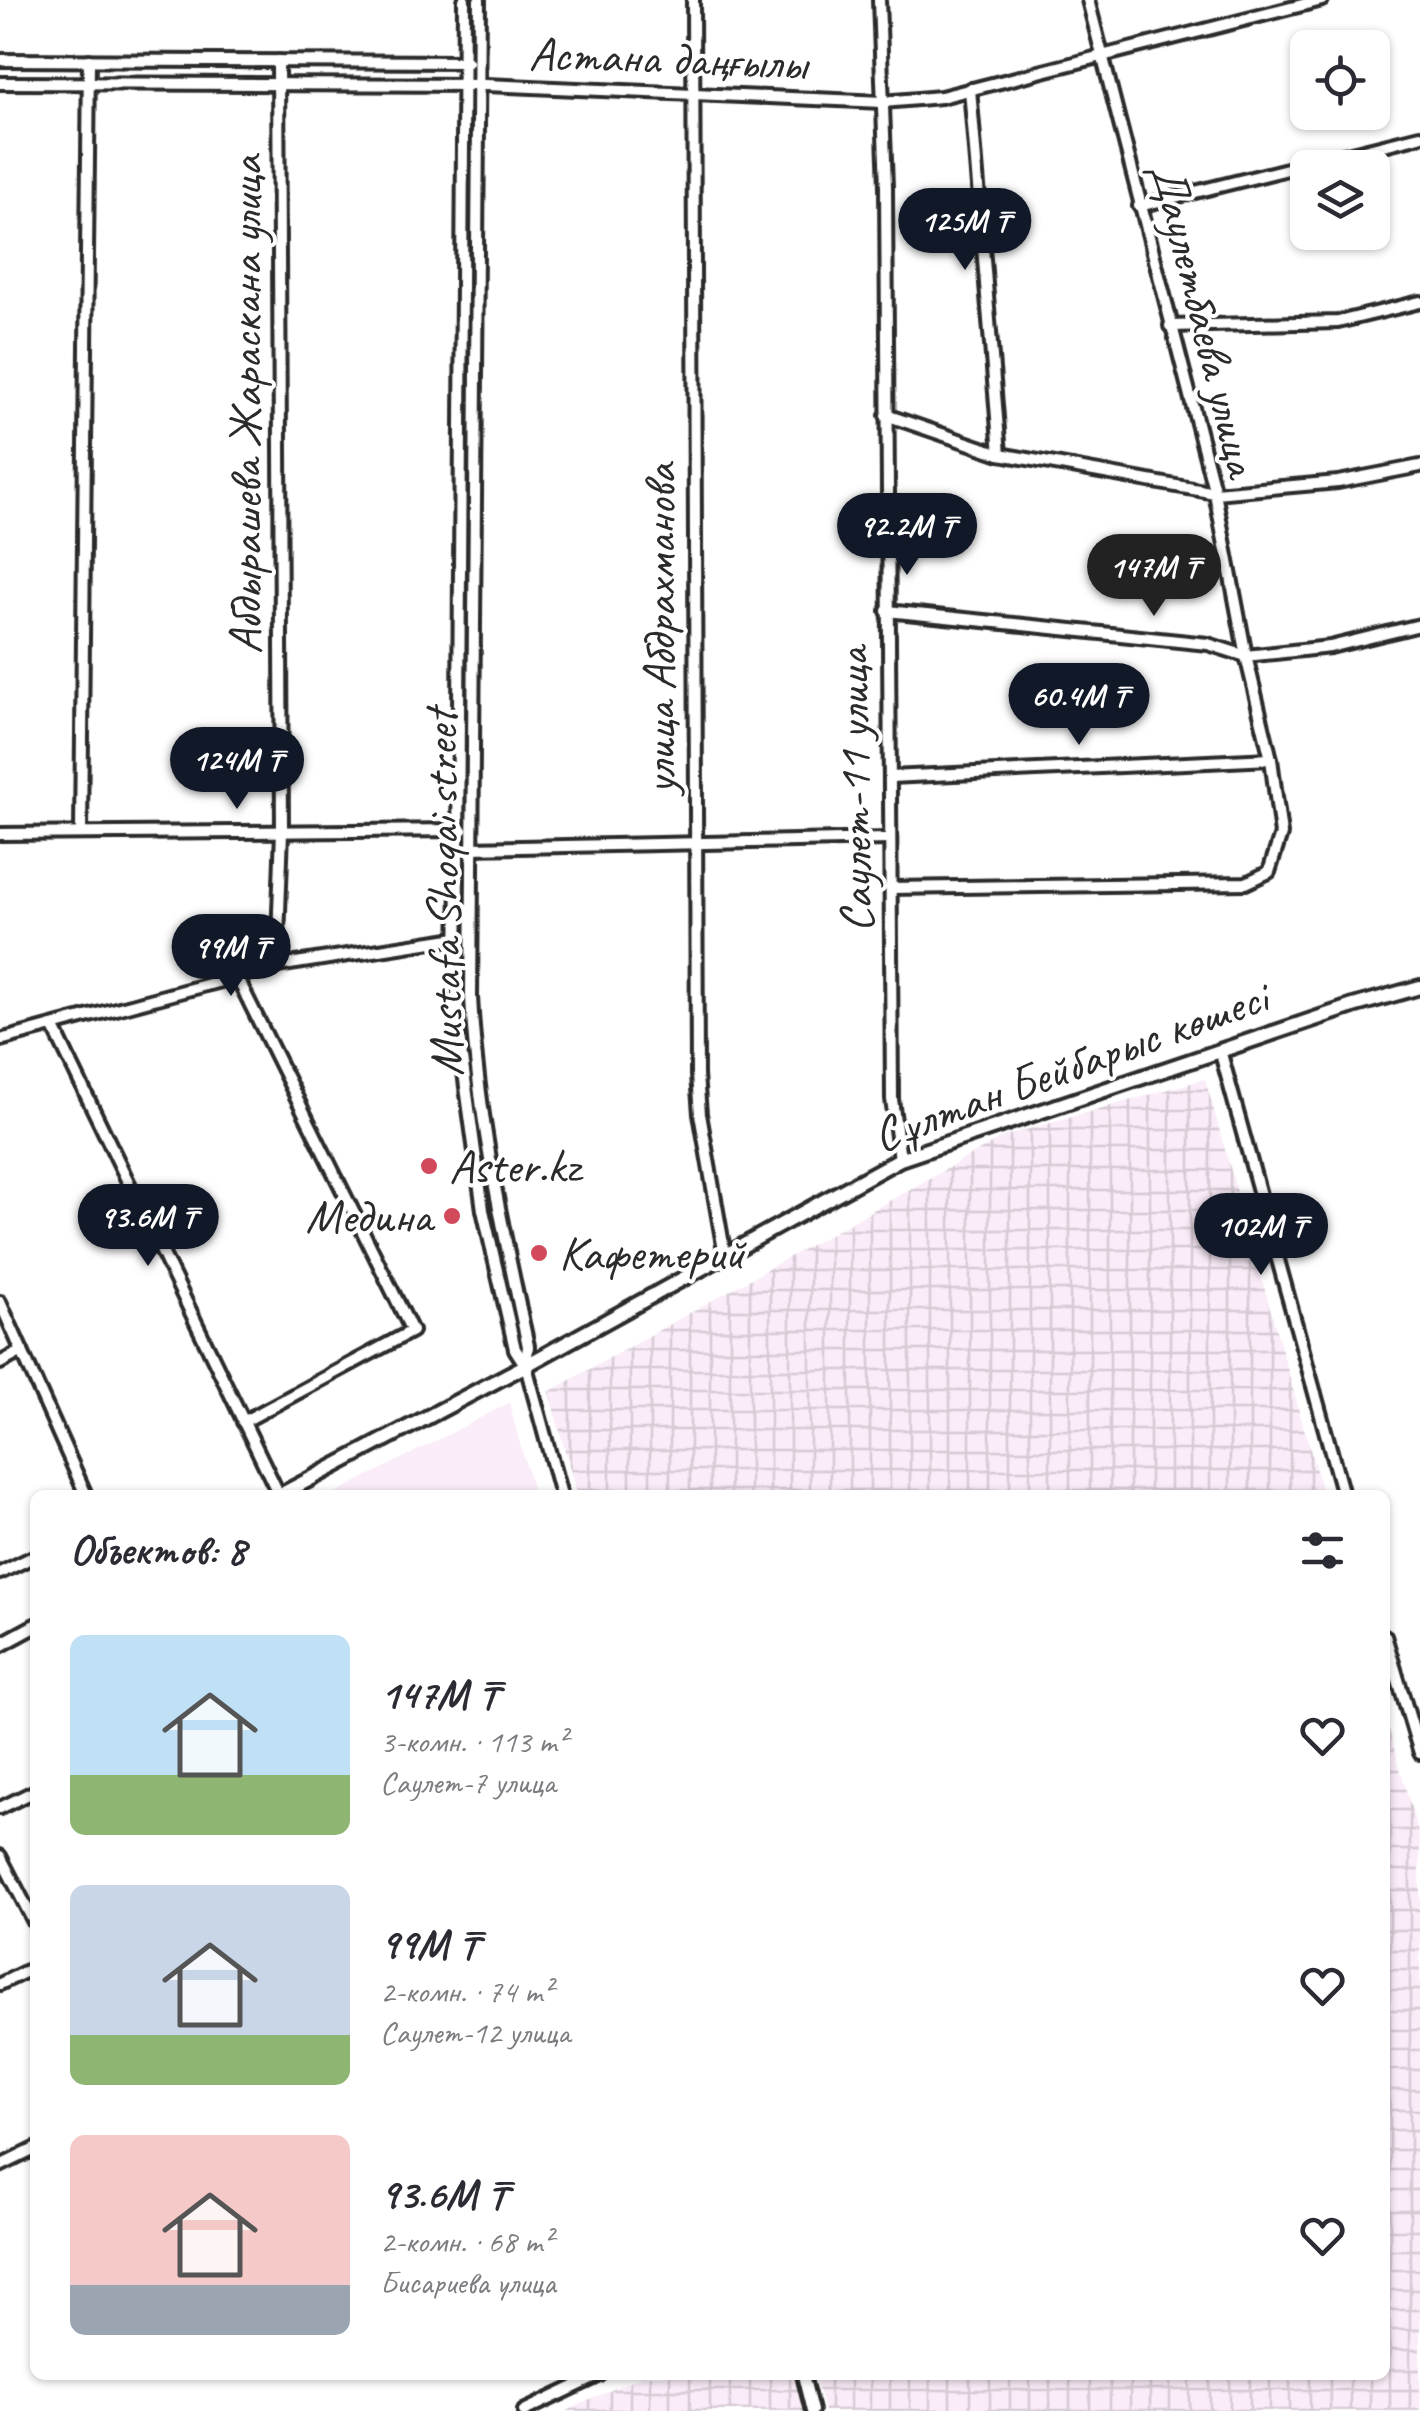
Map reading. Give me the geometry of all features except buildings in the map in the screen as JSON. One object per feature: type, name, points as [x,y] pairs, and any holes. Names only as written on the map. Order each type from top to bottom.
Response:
[{"type":"main road","name":"Сұлтан Бейбарыс көшесі","points":[[290,1490],[526,1366],[900,1159],[1420,987]]},
{"type":"main road","points":[[0,1645],[30,1629]]},
{"type":"street","name":"Mustafa Shoqai street","points":[[464,0],[459,1036],[483,1210],[515,1350],[526,1366]]},
{"type":"street","name":"Mustafa Shoqai street","points":[[480,0],[473,1035],[497,1207],[528,1346],[526,1366]]},
{"type":"street","name":"улица Абдрахманова","points":[[693,0],[695,845],[700,1114],[725,1256]]},
{"type":"street","name":"Саулет-11 улица","points":[[880,0],[892,1098],[900,1159]]},
{"type":"street","name":"Даулетбаева улица","points":[[890,888],[1246,883],[1269,872],[1281,834],[1271,759],[1246,656],[1215,493],[1088,0]]},
{"type":"street","name":"Астана даңғылы","points":[[0,83],[479,85],[883,102],[941,96],[1322,0]]},
{"type":"street","name":"Астана даңғылы","points":[[0,60],[479,62]]},
{"type":"street","points":[[81,833],[88,60]]},
{"type":"street","name":"Абдырашева Жараскана улица","points":[[277,966],[282,831],[278,61]]},
{"type":"street","points":[[970,89],[1000,454]]},
{"type":"street","points":[[1140,206],[1420,136]]},
{"type":"street","points":[[1170,326],[1338,322],[1420,302]]},
{"type":"street","points":[[886,415],[1000,454],[1215,493],[1338,482],[1420,466]]},
{"type":"street","points":[[887,611],[1208,644],[1246,656],[1330,647],[1420,625]]},
{"type":"street","points":[[890,777],[1271,759]]},
{"type":"street","points":[[0,834],[473,830]]},
{"type":"street","points":[[458,847],[888,839]]},
{"type":"street","points":[[0,1040],[277,966],[458,938]]},
{"type":"street","points":[[238,977],[412,1331],[243,1422]]},
{"type":"street","points":[[53,1026],[277,1490]]},
{"type":"street","points":[[1220,1050],[1341,1490]]},
{"type":"street","points":[[0,1302],[84,1490]]},
{"type":"street","points":[[0,1362],[22,1351]]},
{"type":"street","points":[[526,1366],[560,1490]]},
{"type":"street","points":[[0,1573],[30,1558]]},
{"type":"street","points":[[1390,1653],[1420,1753]]},
{"type":"street","points":[[0,1808],[30,1793]]},
{"type":"street","points":[[0,1856],[30,1914]]},
{"type":"street","points":[[0,1984],[30,1969]]},
{"type":"street","points":[[0,2166],[30,2151]]},
{"type":"street","points":[[524,2411],[589,2380]]},
{"type":"street","points":[[803,2380],[812,2411]]},
{"type":"shaded area","points":[[1205,1079],[1322,1490],[576,1490],[549,1392],[1005,1136]]},
{"type":"shaded area","points":[[509,1403],[533,1490],[342,1490]]},
{"type":"shaded area","points":[[1390,1733],[1420,1840],[1420,2411],[824,2411],[815,2380],[1390,2380]]},
{"type":"shaded area","points":[[632,2380],[801,2380],[809,2411],[567,2411]]},
{"type":"place","name":"Aster.kz","points":[[429,1166]]},
{"type":"place","name":"Медина","points":[[452,1216]]},
{"type":"place","name":"Кафетерий","points":[[539,1253]]}]
